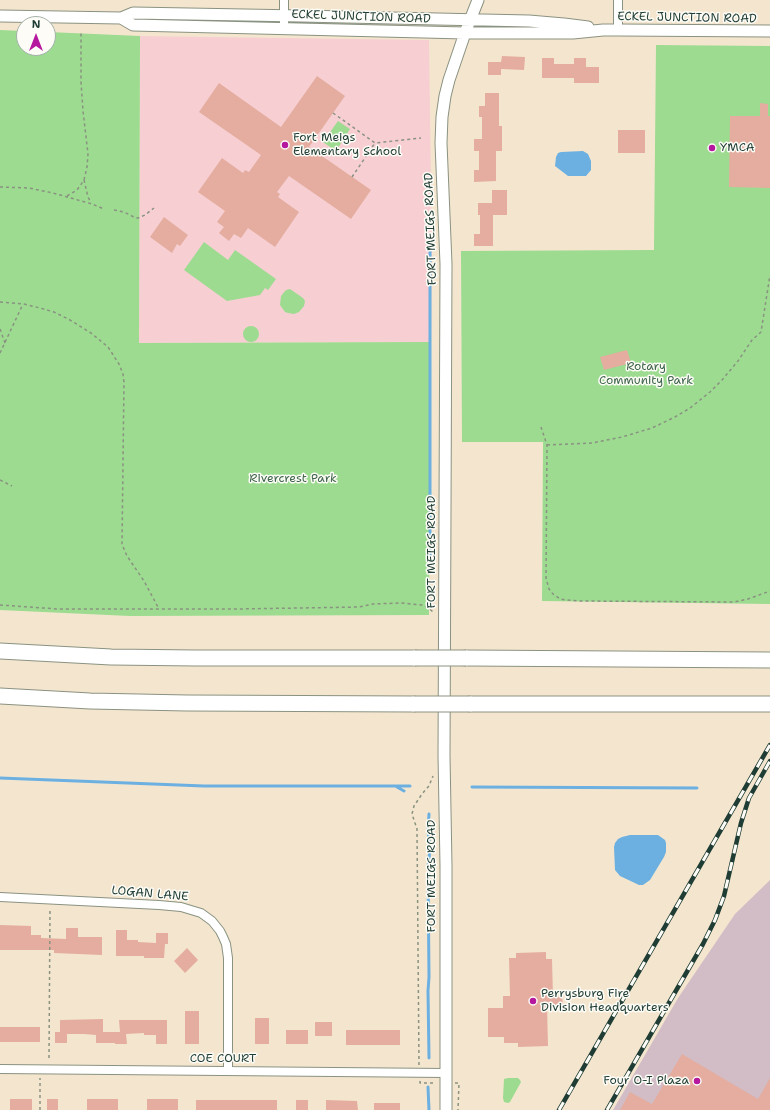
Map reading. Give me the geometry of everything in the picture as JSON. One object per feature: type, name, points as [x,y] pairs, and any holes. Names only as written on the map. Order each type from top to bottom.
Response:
[{"type":"highway","points":[[0,651],[111,657],[196,658],[770,660]]},
{"type":"highway","points":[[0,696],[90,701],[187,703],[769,704]]},
{"type":"street","points":[[284,0],[284,28]]},
{"type":"street","name":"FORT MEIGS ROAD","points":[[446,1110],[446,866],[444,755],[446,264],[441,143],[442,117],[449,80],[478,0]]},
{"type":"street","points":[[618,0],[618,30]]},
{"type":"street","name":"ECKEL JUNCTION ROAD","points":[[0,16],[120,18],[133,13],[470,19],[529,21],[564,24],[603,30]]},
{"type":"street","name":"ECKEL JUNCTION ROAD","points":[[120,18],[133,25],[465,33],[573,33],[603,30],[770,31]]},
{"type":"street","name":"LOGAN LANE","points":[[0,897],[180,907],[200,913],[212,921],[224,937],[228,958],[228,1071]]},
{"type":"street","name":"COE COURT","points":[[0,1070],[446,1074]]},
{"type":"path","points":[[67,196],[77,190],[84,180],[87,167],[88,154],[82,104],[82,33]]},
{"type":"path","points":[[333,113],[375,143],[421,138]]},
{"type":"path","points":[[352,177],[375,143]]},
{"type":"path","points":[[84,180],[88,197],[92,204]]},
{"type":"path","points":[[0,187],[34,189],[67,196],[104,209]]},
{"type":"path","points":[[114,210],[124,212],[138,218],[154,208]]},
{"type":"path","points":[[547,445],[592,443],[622,437],[652,428],[690,408],[722,380],[738,361],[752,340],[760,332],[770,275]]},
{"type":"path","points":[[0,302],[24,304],[40,308],[54,312],[70,320],[91,333],[108,347],[120,364],[124,382],[122,544],[127,556],[159,609]]},
{"type":"path","points":[[0,353],[24,304]]},
{"type":"path","points":[[0,329],[5,343]]},
{"type":"path","points":[[542,427],[547,445],[546,578],[549,589],[553,594],[560,599],[581,601],[734,602],[748,599],[770,591]]},
{"type":"path","points":[[0,480],[12,486]]},
{"type":"path","points":[[0,605],[58,609],[238,609],[359,607],[373,604],[414,604],[427,607],[435,616]]},
{"type":"path","points":[[420,1066],[417,829],[412,814],[414,806],[429,786],[434,772]]},
{"type":"path","points":[[49,1058],[50,910]]},
{"type":"path","points":[[40,1076],[40,1110]]},
{"type":"path","points":[[420,1083],[434,1083]]},
{"type":"path","points":[[458,1110],[460,1083]]},
{"type":"shaded area","name":"Fort Meigs Elementary School","points":[[140,36],[429,40],[432,250],[431,342],[139,343]]},
{"type":"shaded area","points":[[770,880],[770,1110],[613,1110],[678,998],[735,914]]},
{"type":"green space","name":"Rivercrest Park","points":[[0,30],[16,31],[16,56],[56,56],[56,32],[140,36],[139,343],[431,342],[429,615],[130,616],[0,610]]},
{"type":"green space","name":"Rotary Community Park","points":[[656,45],[770,46],[770,604],[542,601],[543,442],[462,442],[461,251],[654,250]]},
{"type":"green space","points":[[338,121],[350,129],[336,151],[323,142]]},
{"type":"green space","points":[[204,242],[228,260],[235,250],[276,279],[268,290],[265,288],[260,295],[227,301],[184,270]]},
{"type":"green space","points":[[290,289],[305,301],[304,306],[299,312],[294,314],[285,312],[280,305],[281,296],[286,290]]},
{"type":"green space","points":[[251,326],[258,331],[259,334],[254,341],[251,342],[244,337],[243,334],[248,327]]},
{"type":"green space","points":[[518,1078],[521,1082],[508,1103],[504,1102],[503,1098],[504,1079]]},
{"type":"water","points":[[583,151],[588,154],[591,161],[591,170],[586,176],[568,176],[555,166],[558,153]]},
{"type":"water","points":[[630,835],[658,835],[665,840],[666,843],[666,852],[664,857],[650,880],[643,885],[639,885],[620,876],[615,870],[615,843],[618,839]]},
{"type":"building","points":[[502,56],[525,57],[524,70],[501,69],[501,75],[488,75],[488,62],[501,62]]},
{"type":"building","points":[[542,58],[554,58],[554,64],[574,64],[574,58],[586,58],[586,67],[599,67],[599,83],[574,83],[574,78],[542,78]]},
{"type":"building","name":"Fort Meigs Elementary School","points":[[317,76],[345,96],[309,147],[371,190],[351,219],[289,176],[277,192],[280,194],[278,197],[299,212],[275,247],[248,228],[241,238],[234,234],[229,241],[219,233],[224,227],[217,222],[225,211],[198,192],[222,158],[243,173],[245,170],[249,172],[261,155],[199,112],[219,83],[281,127]]},
{"type":"building","points":[[485,93],[499,93],[499,126],[502,126],[502,151],[496,151],[496,181],[474,182],[474,170],[479,170],[479,151],[474,151],[474,139],[482,139],[482,117],[479,117],[479,106],[485,106]]},
{"type":"building","name":"YMCA","points":[[760,103],[768,104],[768,116],[770,116],[770,188],[729,187],[730,116],[760,116]]},
{"type":"building","points":[[618,130],[645,130],[645,153],[618,153]]},
{"type":"building","points":[[492,190],[507,190],[507,215],[493,215],[493,246],[474,246],[474,234],[480,234],[480,215],[478,215],[478,203],[492,203]]},
{"type":"building","points":[[164,217],[188,235],[180,246],[177,244],[172,253],[150,237]]},
{"type":"building","points":[[627,350],[631,363],[604,370],[600,357]]},
{"type":"building","points":[[0,925],[31,926],[31,935],[41,935],[41,938],[66,939],[66,928],[78,928],[78,937],[102,937],[102,955],[54,953],[54,950],[0,950]]},
{"type":"building","points":[[116,930],[127,930],[127,940],[138,940],[138,942],[156,943],[156,933],[168,933],[168,944],[165,944],[164,958],[116,956]]},
{"type":"building","points":[[187,948],[198,960],[185,973],[174,961]]},
{"type":"building","name":"Perrysburg Fire Division Headquarters","points":[[546,952],[546,959],[552,959],[553,997],[562,997],[563,1005],[547,1005],[548,1046],[518,1047],[518,1043],[504,1043],[504,1037],[488,1037],[488,1008],[503,1008],[503,996],[510,996],[509,958],[516,958],[516,953]]},
{"type":"building","points":[[185,1011],[199,1011],[199,1044],[185,1044]]},
{"type":"building","points":[[255,1018],[269,1018],[269,1044],[255,1044]]},
{"type":"building","points":[[103,1019],[103,1032],[120,1032],[119,1020],[167,1020],[167,1044],[156,1044],[156,1035],[144,1035],[144,1033],[126,1034],[127,1044],[96,1043],[96,1035],[84,1034],[67,1034],[67,1043],[55,1043],[55,1032],[60,1032],[60,1020]]},
{"type":"building","points":[[315,1022],[332,1022],[332,1036],[315,1036]]},
{"type":"building","points":[[0,1027],[40,1027],[40,1042],[0,1042]]},
{"type":"building","points":[[286,1030],[308,1030],[308,1044],[286,1044]]},
{"type":"building","points":[[346,1030],[400,1030],[400,1045],[346,1045]]},
{"type":"building","name":"Four O-I Plaza","points":[[682,1054],[758,1099],[770,1078],[770,1110],[620,1110],[630,1092],[652,1104]]},
{"type":"building","points":[[10,1099],[32,1099],[32,1110],[10,1110]]},
{"type":"building","points":[[47,1099],[58,1099],[58,1110],[47,1110]]},
{"type":"building","points":[[87,1099],[118,1099],[118,1110],[87,1110]]},
{"type":"building","points":[[147,1099],[178,1099],[178,1110],[147,1110]]},
{"type":"building","points":[[196,1100],[277,1100],[277,1110],[196,1110]]},
{"type":"building","points":[[296,1100],[308,1100],[308,1110],[296,1110]]},
{"type":"building","points":[[326,1100],[357,1101],[358,1110],[326,1110]]},
{"type":"building","points":[[374,1103],[400,1103],[400,1110],[374,1110]]},
{"type":"waterway","points":[[430,242],[430,561]]},
{"type":"waterway","points":[[0,778],[204,786],[410,786]]},
{"type":"waterway","points":[[397,787],[404,791]]},
{"type":"waterway","points":[[472,787],[697,788]]},
{"type":"waterway","points":[[428,867],[430,849],[428,830],[429,814]]},
{"type":"waterway","points":[[428,873],[429,1058]]},
{"type":"waterway","points":[[428,1087],[429,1110]]},
{"type":"railway","points":[[559,1110],[770,745]]},
{"type":"railway","points":[[607,1110],[703,944],[715,920],[724,896],[741,823],[749,798],[770,761]]},
{"type":"place","name":"Fort Meigs Elementary School","points":[[285,145]]},
{"type":"place","name":"YMCA","points":[[712,148]]},
{"type":"place","name":"Perrysburg Fire Division Headquarters","points":[[533,1001]]},
{"type":"place","name":"Four O-I Plaza","points":[[697,1081]]}]
